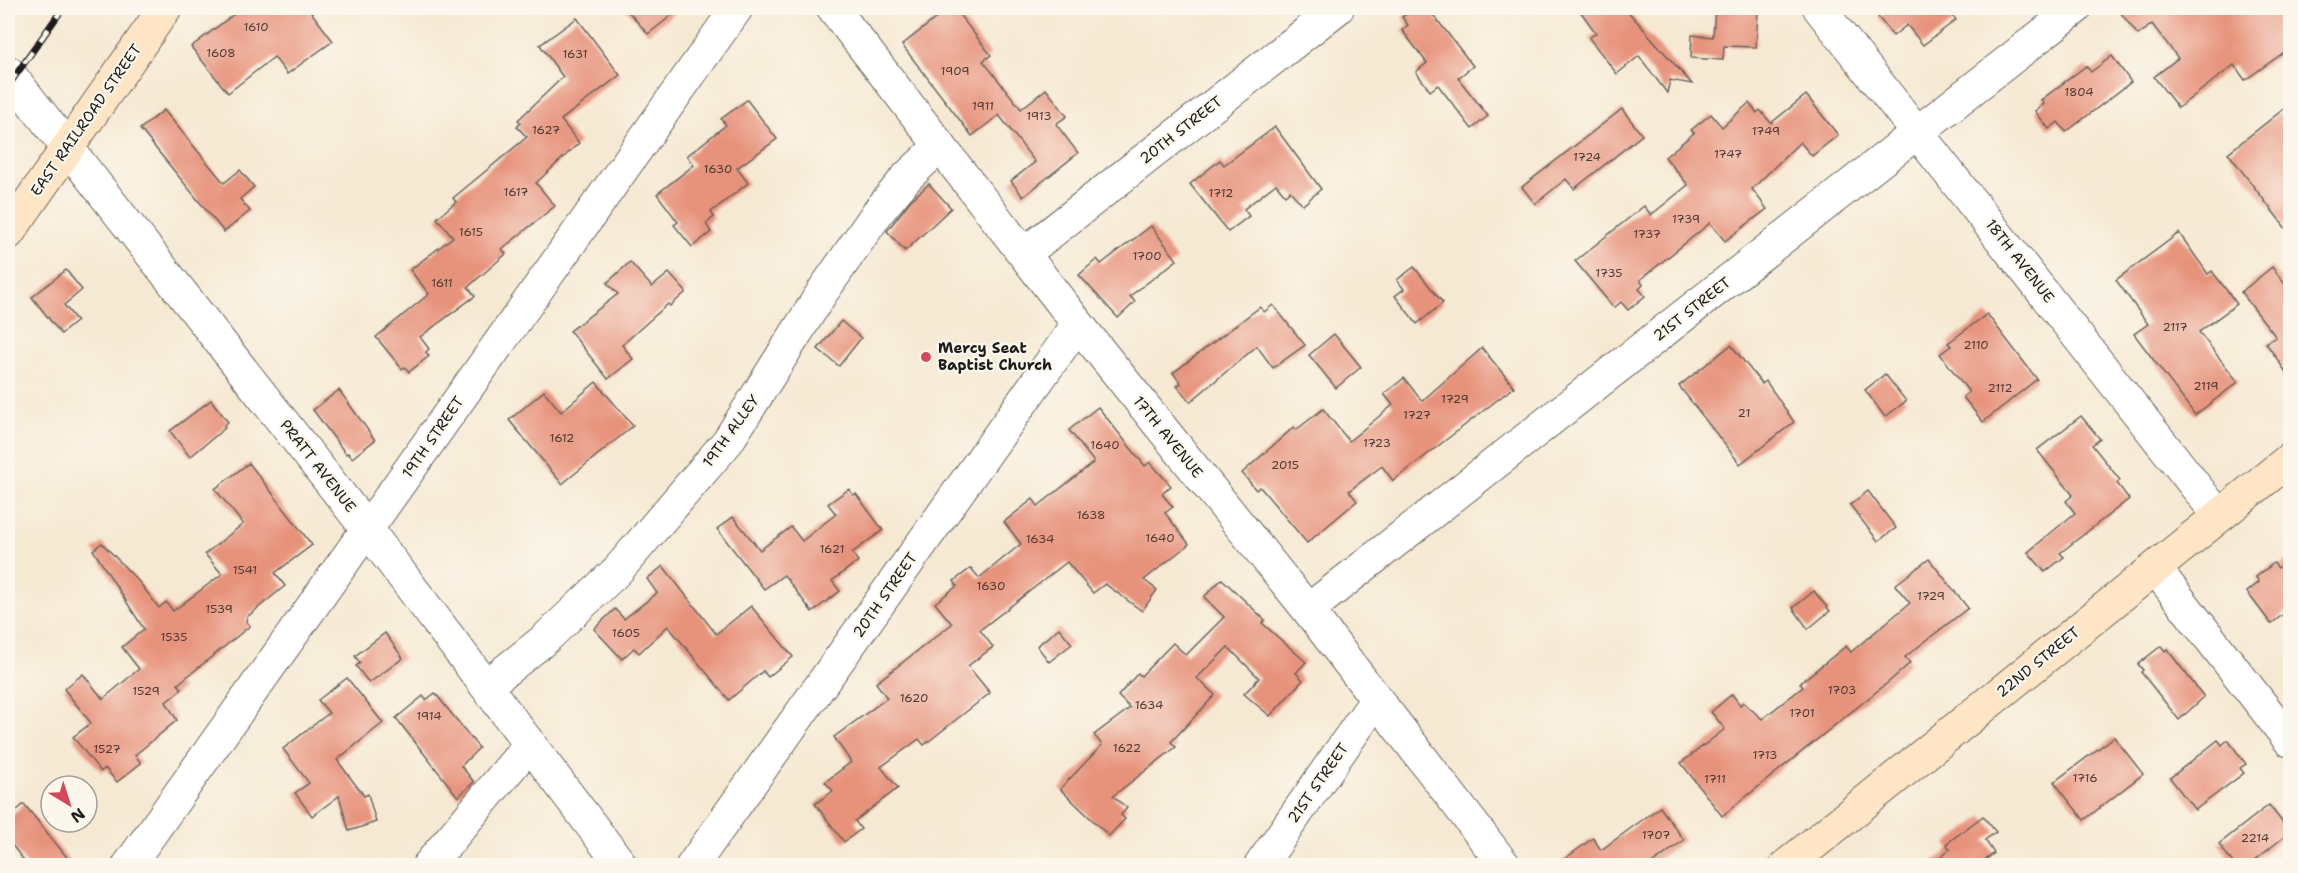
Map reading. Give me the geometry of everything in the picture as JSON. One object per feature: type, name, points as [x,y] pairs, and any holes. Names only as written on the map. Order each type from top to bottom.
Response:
[{"type":"street","name":"EAST RAILROAD STREET","points":[[8,233],[165,8]]},
{"type":"street","name":"19TH STREET","points":[[128,866],[737,8]]},
{"type":"street","name":"17TH AVENUE","points":[[833,8],[1078,324],[1308,610],[1505,866]]},
{"type":"street","name":"20TH STREET","points":[[1025,253],[1338,8]]},
{"type":"street","name":"18TH AVENUE","points":[[1819,8],[2219,516]]},
{"type":"street","name":"21ST STREET","points":[[1308,610],[2076,8]]},
{"type":"street","name":"PRATT AVENUE","points":[[8,72],[367,529],[622,866]]},
{"type":"street","name":"19TH ALLEY","points":[[486,686],[544,640],[618,571],[728,441],[823,291],[878,212],[908,176],[940,146]]},
{"type":"street","name":"20TH STREET","points":[[692,866],[1078,324]]},
{"type":"street","name":"22ND STREET","points":[[1802,860],[2290,459]]},
{"type":"street","points":[[2155,568],[2290,741]]},
{"type":"street","name":"21ST STREET","points":[[1260,866],[1376,700]]},
{"type":"street","points":[[428,866],[530,744]]},
{"type":"building","points":[[242,8],[308,8],[333,41],[287,74],[274,57],[228,93],[191,47]]},
{"type":"building","points":[[625,8],[681,8],[648,34]]},
{"type":"building","points":[[949,8],[954,8],[991,55],[983,61],[1021,109],[1046,89],[1067,116],[1056,124],[1078,153],[1023,197],[1011,181],[1035,162],[999,115],[972,136],[902,45]]},
{"type":"building","points":[[1415,8],[1428,8],[1473,66],[1458,78],[1488,116],[1472,129],[1438,85],[1430,91],[1416,72],[1427,63],[1402,30],[1408,25],[1402,17]]},
{"type":"building","points":[[1578,8],[1625,8],[1692,84],[1670,80],[1667,93],[1639,56],[1617,74],[1589,38],[1596,33]]},
{"type":"building","points":[[1715,8],[1758,8],[1756,47],[1724,46],[1723,60],[1691,58],[1692,35],[1713,37]]},
{"type":"building","points":[[1890,8],[1946,8],[1956,20],[1923,45],[1907,25],[1893,36],[1878,17]]},
{"type":"building","points":[[2117,8],[2290,8],[2290,48],[2245,80],[2234,65],[2178,108],[2154,77],[2178,58],[2152,24],[2138,35]]},
{"type":"building","points":[[577,18],[620,75],[561,120],[579,143],[536,183],[555,206],[502,249],[506,254],[468,287],[475,296],[420,337],[429,349],[426,352],[429,356],[409,372],[405,367],[402,369],[376,337],[429,294],[410,270],[453,237],[437,218],[456,202],[453,198],[527,137],[517,127],[521,123],[518,120],[563,77],[540,45]]},
{"type":"building","points":[[2112,56],[2131,82],[2066,132],[2058,122],[2049,129],[2035,111],[2044,104],[2041,100],[2086,66],[2091,72]]},
{"type":"building","points":[[1806,95],[1838,135],[1812,156],[1800,142],[1752,189],[1767,209],[1725,241],[1710,223],[1640,280],[1643,285],[1639,289],[1645,296],[1628,310],[1621,302],[1614,308],[1575,261],[1644,206],[1651,215],[1688,185],[1665,157],[1694,133],[1691,130],[1711,114],[1722,127],[1749,103],[1757,113],[1760,110],[1771,123]]},
{"type":"building","points":[[747,100],[777,139],[737,168],[748,183],[711,212],[714,217],[706,224],[711,232],[692,247],[674,225],[678,222],[657,194],[694,165],[687,156],[726,125],[721,119]]},
{"type":"building","points":[[2290,104],[2290,234],[2228,153]]},
{"type":"building","points":[[1622,109],[1642,135],[1574,189],[1566,179],[1535,204],[1522,187]]},
{"type":"building","points":[[164,110],[224,183],[240,170],[254,187],[240,199],[250,211],[224,232],[140,129]]},
{"type":"building","points":[[1275,127],[1321,189],[1303,205],[1290,191],[1285,195],[1276,184],[1244,209],[1249,216],[1228,232],[1190,184],[1220,160],[1224,165]]},
{"type":"building","points":[[929,184],[951,208],[905,251],[887,231],[910,201]]},
{"type":"building","points":[[1151,226],[1177,260],[1130,296],[1135,302],[1118,318],[1079,275],[1097,259],[1101,264]]},
{"type":"building","points":[[2179,233],[2208,274],[2212,271],[2237,304],[2199,332],[2238,382],[2195,415],[2134,334],[2148,324],[2116,280]]},
{"type":"building","points":[[630,262],[652,287],[669,273],[686,292],[670,306],[668,304],[622,345],[633,359],[608,379],[570,331],[618,294],[607,283]]},
{"type":"building","points":[[1414,267],[1443,303],[1417,324],[1395,296],[1404,289],[1397,280]]},
{"type":"building","points":[[2272,267],[2290,291],[2290,378],[2266,343],[2276,337],[2241,292]]},
{"type":"building","points":[[66,270],[82,290],[64,305],[77,321],[61,334],[32,297]]},
{"type":"building","points":[[1273,305],[1305,345],[1273,368],[1257,346],[1190,402],[1177,386],[1181,383],[1173,373],[1260,307],[1264,312]]},
{"type":"building","points":[[1987,314],[2037,379],[1983,422],[1963,397],[1969,392],[1940,354],[1951,346],[1948,343]]},
{"type":"building","points":[[841,321],[861,338],[839,366],[818,349]]},
{"type":"building","points":[[1334,334],[1361,367],[1336,388],[1309,355]]},
{"type":"building","points":[[1731,345],[1762,384],[1766,381],[1794,422],[1740,464],[1679,386]]},
{"type":"building","points":[[1482,348],[1514,387],[1393,481],[1382,466],[1349,491],[1357,501],[1307,543],[1260,487],[1256,490],[1242,473],[1294,427],[1296,430],[1323,409],[1349,441],[1393,405],[1384,394],[1404,378],[1422,401]]},
{"type":"building","points":[[1885,374],[1906,401],[1885,417],[1865,390]]},
{"type":"building","points":[[596,382],[633,426],[562,484],[509,420],[544,391],[561,412]]},
{"type":"building","points":[[339,390],[375,440],[352,458],[348,453],[346,454],[313,410]]},
{"type":"building","points":[[211,400],[228,422],[223,426],[225,428],[190,457],[170,431]]},
{"type":"building","points":[[1098,407],[1145,466],[1150,462],[1171,486],[1162,494],[1173,507],[1165,513],[1189,544],[1144,580],[1157,590],[1142,611],[1105,584],[1093,593],[1067,562],[980,630],[993,647],[968,666],[990,693],[924,745],[919,739],[881,767],[898,788],[855,821],[861,829],[844,842],[815,804],[833,791],[825,782],[851,762],[834,737],[887,698],[876,683],[952,624],[935,603],[957,586],[954,581],[971,568],[979,578],[1021,544],[1004,522],[1033,499],[1038,506],[1094,462],[1069,430]]},
{"type":"building","points":[[2081,416],[2100,439],[2092,445],[2120,480],[2117,483],[2129,499],[2060,553],[2064,557],[2045,572],[2028,552],[2075,513],[2066,501],[2073,495],[2037,450]]},
{"type":"building","points":[[249,463],[312,545],[275,573],[285,586],[247,617],[246,621],[250,626],[178,684],[182,689],[166,702],[177,720],[135,755],[141,763],[117,782],[105,768],[101,772],[73,737],[91,723],[64,689],[83,674],[103,699],[139,669],[122,647],[144,629],[93,550],[102,543],[140,583],[159,608],[166,602],[173,611],[222,574],[205,554],[243,524],[215,489]]},
{"type":"building","points":[[849,489],[853,495],[856,494],[883,530],[852,553],[858,561],[832,581],[840,591],[812,612],[784,575],[764,589],[717,529],[733,517],[760,550],[791,527],[802,541],[836,514],[828,504]]},
{"type":"building","points":[[1868,491],[1896,528],[1878,541],[1850,505]]},
{"type":"building","points":[[2290,558],[2290,609],[2271,624],[2247,592],[2259,582],[2256,577],[2274,563],[2278,568]]},
{"type":"building","points":[[1929,559],[1968,608],[1905,657],[1910,663],[1891,680],[1722,816],[1681,763],[1725,729],[1711,712],[1732,694],[1740,705],[1743,702],[1762,719],[1803,687],[1800,683],[1846,646],[1851,652],[1910,603],[1895,585]]},
{"type":"building","points":[[663,566],[716,634],[751,606],[793,657],[768,677],[763,671],[729,700],[668,626],[639,653],[634,648],[622,659],[594,629],[615,609],[624,619],[657,593],[647,579]]},
{"type":"building","points":[[1222,579],[1265,620],[1262,623],[1306,662],[1296,673],[1303,680],[1270,716],[1244,694],[1259,678],[1228,647],[1197,678],[1215,695],[1171,742],[1176,747],[1113,796],[1127,808],[1121,815],[1125,819],[1109,836],[1060,789],[1102,745],[1094,735],[1130,708],[1118,696],[1138,673],[1141,676],[1173,643],[1186,655],[1224,617],[1204,597]]},
{"type":"building","points":[[1814,591],[1830,611],[1808,629],[1793,608]]},
{"type":"building","points":[[1059,628],[1072,644],[1049,662],[1037,646]]},
{"type":"building","points":[[385,633],[403,658],[369,683],[356,666],[360,663],[355,656]]},
{"type":"building","points":[[2161,646],[2165,651],[2167,649],[2204,697],[2179,720],[2141,672],[2143,670],[2138,664]]},
{"type":"building","points":[[347,678],[383,723],[337,760],[364,796],[368,794],[376,822],[349,831],[339,796],[312,816],[295,793],[309,783],[283,749],[329,713],[318,700]]},
{"type":"building","points":[[435,693],[479,748],[461,766],[474,782],[458,797],[396,718],[423,696],[426,700]]},
{"type":"building","points":[[2114,737],[2143,774],[2084,820],[2054,782]]},
{"type":"building","points":[[2218,740],[2222,745],[2228,740],[2246,764],[2240,768],[2244,773],[2195,810],[2170,778]]},
{"type":"building","points":[[24,804],[39,823],[39,834],[48,834],[74,866],[28,866],[8,840],[8,818]]},
{"type":"building","points":[[2269,805],[2290,832],[2248,866],[2235,866],[2219,844]]},
{"type":"building","points":[[1660,807],[1684,840],[1649,866],[1555,866],[1593,838],[1601,850]]},
{"type":"building","points":[[1983,816],[1996,832],[1985,840],[1994,853],[1978,866],[1928,866],[1950,849],[1946,844]]},
{"type":"railway","points":[[8,86],[63,8]]},
{"type":"place","name":"Mercy Seat Baptist Church","points":[[926,357]]}]
